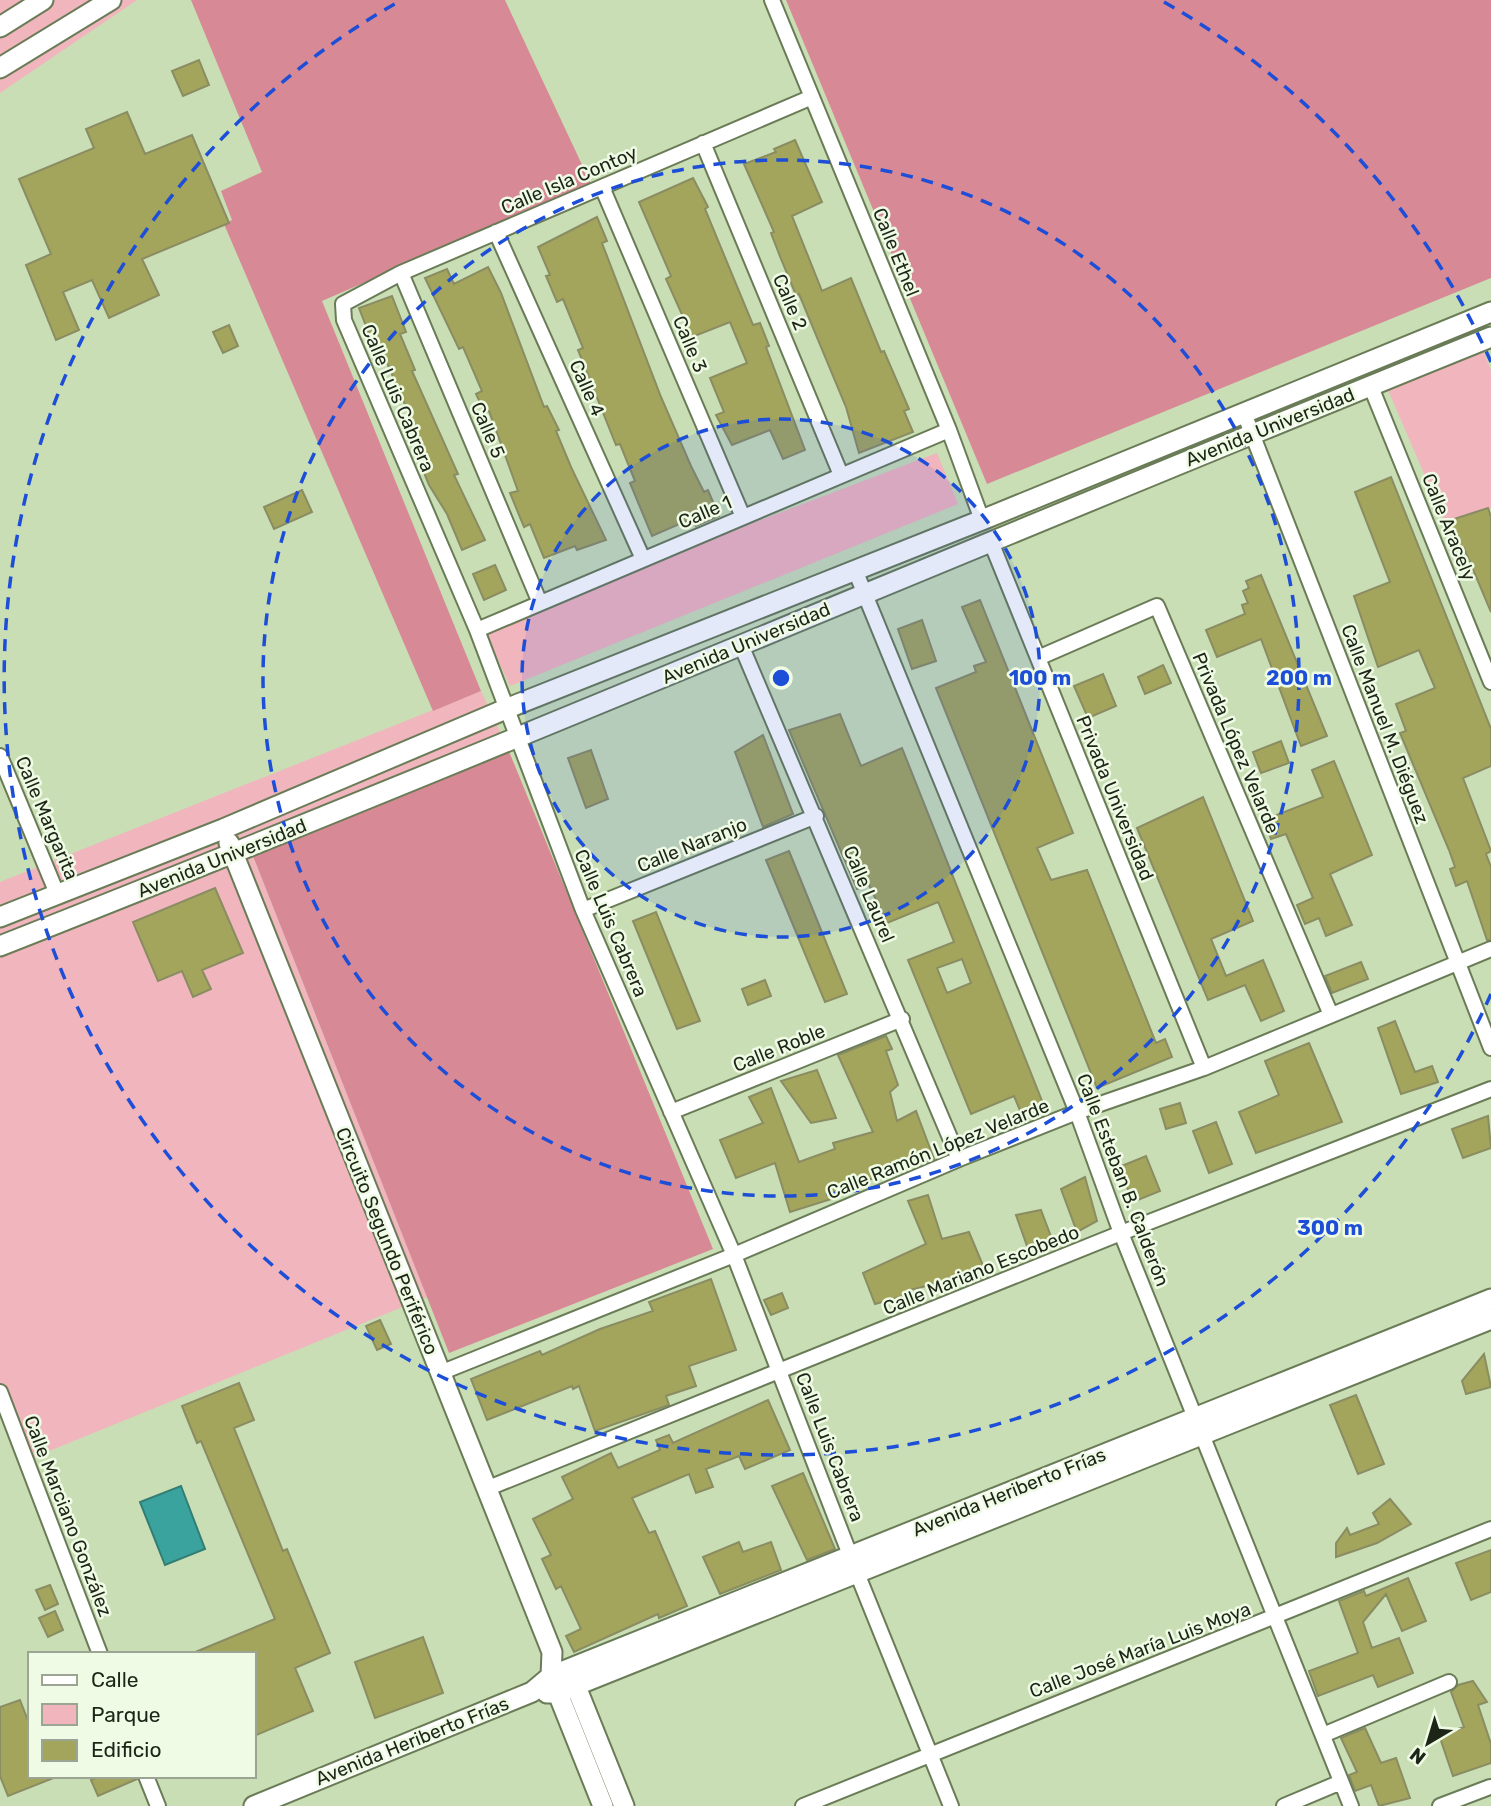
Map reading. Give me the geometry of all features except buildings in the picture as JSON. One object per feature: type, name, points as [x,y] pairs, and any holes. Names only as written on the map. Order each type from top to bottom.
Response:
[{"type":"main road","points":[[0,27],[43,0]]},
{"type":"main road","points":[[0,68],[111,0]]},
{"type":"main road","name":"Avenida Universidad","points":[[0,917],[223,830],[508,708],[982,520],[1491,312]]},
{"type":"main road","name":"Avenida Universidad","points":[[0,946],[517,739],[1252,432],[1490,340]]},
{"type":"main road","name":"Circuito Segundo Periférico","points":[[223,830],[563,1681]]},
{"type":"main road","name":"Avenida Heriberto Frías","points":[[254,1806],[1199,1426],[1491,1300]]},
{"type":"main road","name":"Avenida Heriberto Frías","points":[[1199,1426],[1491,1319]]},
{"type":"main road","points":[[563,1681],[603,1806]]},
{"type":"main road","points":[[563,1681],[624,1806]]},
{"type":"street","name":"Calle Ethel","points":[[772,0],[949,430],[982,520]]},
{"type":"street","name":"Calle Isla Contoy","points":[[343,304],[401,273],[812,97]]},
{"type":"street","name":"Calle 2","points":[[703,143],[841,475]]},
{"type":"street","name":"Calle 3","points":[[602,187],[743,517]]},
{"type":"street","name":"Calle 4","points":[[495,232],[643,559]]},
{"type":"street","name":"Calle 5","points":[[401,273],[540,603]]},
{"type":"street","name":"Calle Luis Cabrera","points":[[343,304],[344,320],[477,630],[583,910],[734,1255],[951,1806]]},
{"type":"street","name":"Calle Aracely","points":[[1371,387],[1491,682]]},
{"type":"street","name":"Calle Manuel M. Diéguez","points":[[1244,413],[1491,1048]]},
{"type":"street","name":"Calle 1","points":[[477,630],[949,430]]},
{"type":"street","points":[[1056,490],[1063,512]]},
{"type":"street","name":"Privada Universidad","points":[[991,542],[1204,1068]]},
{"type":"street","name":"Calle Esteban B. Calderón","points":[[855,570],[1076,1112],[1121,1233],[1278,1617],[1351,1806]]},
{"type":"street","name":"Privada López Velarde","points":[[1038,658],[1157,606],[1331,1015]]},
{"type":"street","name":"Calle Laurel","points":[[741,645],[902,1019],[959,1159]]},
{"type":"street","name":"Calle Margarita","points":[[0,756],[58,896]]},
{"type":"street","name":"Calle Naranjo","points":[[583,910],[816,817]]},
{"type":"street","name":"Calle Ramón López Velarde","points":[[440,1373],[734,1255],[959,1159],[1076,1112],[1204,1068],[1491,949]]},
{"type":"street","name":"Calle Roble","points":[[671,1112],[902,1019]]},
{"type":"street","name":"Calle Mariano Escobedo","points":[[486,1489],[1121,1233],[1491,1089]]},
{"type":"street","name":"Calle Marciano González","points":[[0,1392],[99,1652]]},
{"type":"street","name":"Calle José María Luis Moya","points":[[803,1806],[1491,1529]]},
{"type":"street","points":[[1323,1735],[1449,1682]]},
{"type":"street","points":[[147,1778],[158,1806]]},
{"type":"street","points":[[1284,1806],[1341,1782]]},
{"type":"street","points":[[1440,1806],[1490,1787]]},
{"type":"green space","points":[[0,0],[137,0],[0,93]]},
{"type":"green space","points":[[1482,348],[1491,370],[1491,509],[1447,527],[1388,390]]},
{"type":"green space","points":[[937,453],[958,504],[510,686],[486,634],[711,539]]},
{"type":"green space","points":[[481,691],[508,749],[251,851],[427,1297],[32,1458],[0,1403],[0,882]]},
{"type":"shaded area","points":[[191,0],[505,0],[591,184],[322,301],[481,691],[433,711],[224,224],[232,220],[221,191],[262,172]]},
{"type":"shaded area","points":[[786,0],[1491,0],[1491,278],[987,484]]},
{"type":"shaded area","points":[[508,749],[713,1249],[449,1353],[251,851]]},
{"type":"water","points":[[181,1486],[205,1549],[165,1565],[140,1502]]}]
